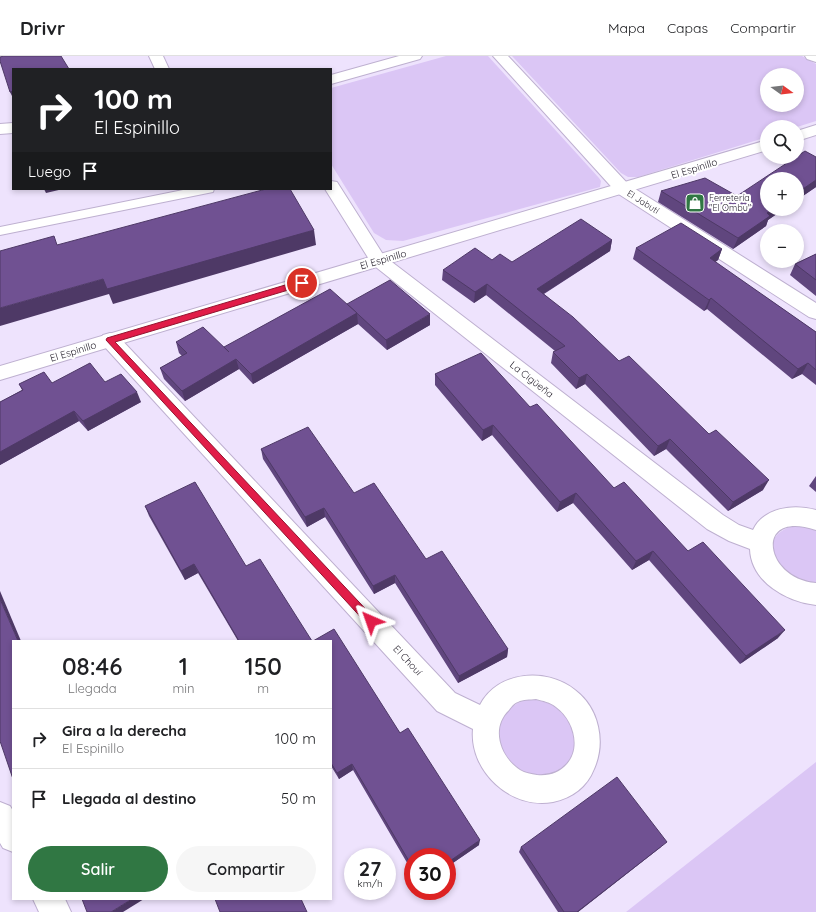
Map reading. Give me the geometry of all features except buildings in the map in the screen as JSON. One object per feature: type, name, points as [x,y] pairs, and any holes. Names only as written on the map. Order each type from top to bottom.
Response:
[{"type":"street","points":[[156,56],[162,68]]},
{"type":"street","points":[[332,80],[415,56]]},
{"type":"street","name":"El Jabutí","points":[[500,56],[623,189],[816,312]]},
{"type":"street","points":[[812,56],[816,58]]},
{"type":"street","points":[[0,130],[12,128]]},
{"type":"street","points":[[804,134],[816,130]]},
{"type":"street","name":"El Espinillo","points":[[0,373],[760,147]]},
{"type":"street","name":"La Cigüeña","points":[[332,188],[378,260],[715,522],[731,532],[745,538],[761,542]]},
{"type":"street","name":"El Chouí","points":[[110,340],[446,702],[472,716],[487,720]]},
{"type":"street","points":[[816,520],[799,516],[785,517],[774,522],[765,530],[761,542],[762,555],[769,569],[780,580],[796,590],[816,594]]},
{"type":"street","points":[[0,816],[12,836]]},
{"type":"street","points":[[49,900],[56,912]]},
{"type":"lane","points":[[0,231],[203,190]]},
{"type":"shaded area","points":[[446,56],[488,56],[599,178],[601,181],[600,187],[403,241],[386,240],[374,233],[332,166],[332,88]]},
{"type":"shaded area","points":[[512,56],[802,56],[816,64],[816,121],[804,125],[804,120],[760,120],[760,139],[638,177],[628,177],[621,173]]},
{"type":"shaded area","points":[[793,526],[816,529],[816,584],[791,576],[787,573],[774,555],[773,543],[775,538],[785,529]]},
{"type":"shaded area","points":[[527,699],[548,703],[557,708],[565,714],[574,730],[575,741],[573,752],[569,760],[556,772],[547,775],[529,775],[513,767],[509,763],[498,743],[497,728],[503,715],[520,702]]},
{"type":"shaded area","points":[[816,762],[816,912],[626,912]]},
{"type":"place","name":"Ferretería \"El Ombu\"","points":[[695,203]]},
{"type":"route","points":[[302,283],[110,340],[371,621]]}]
